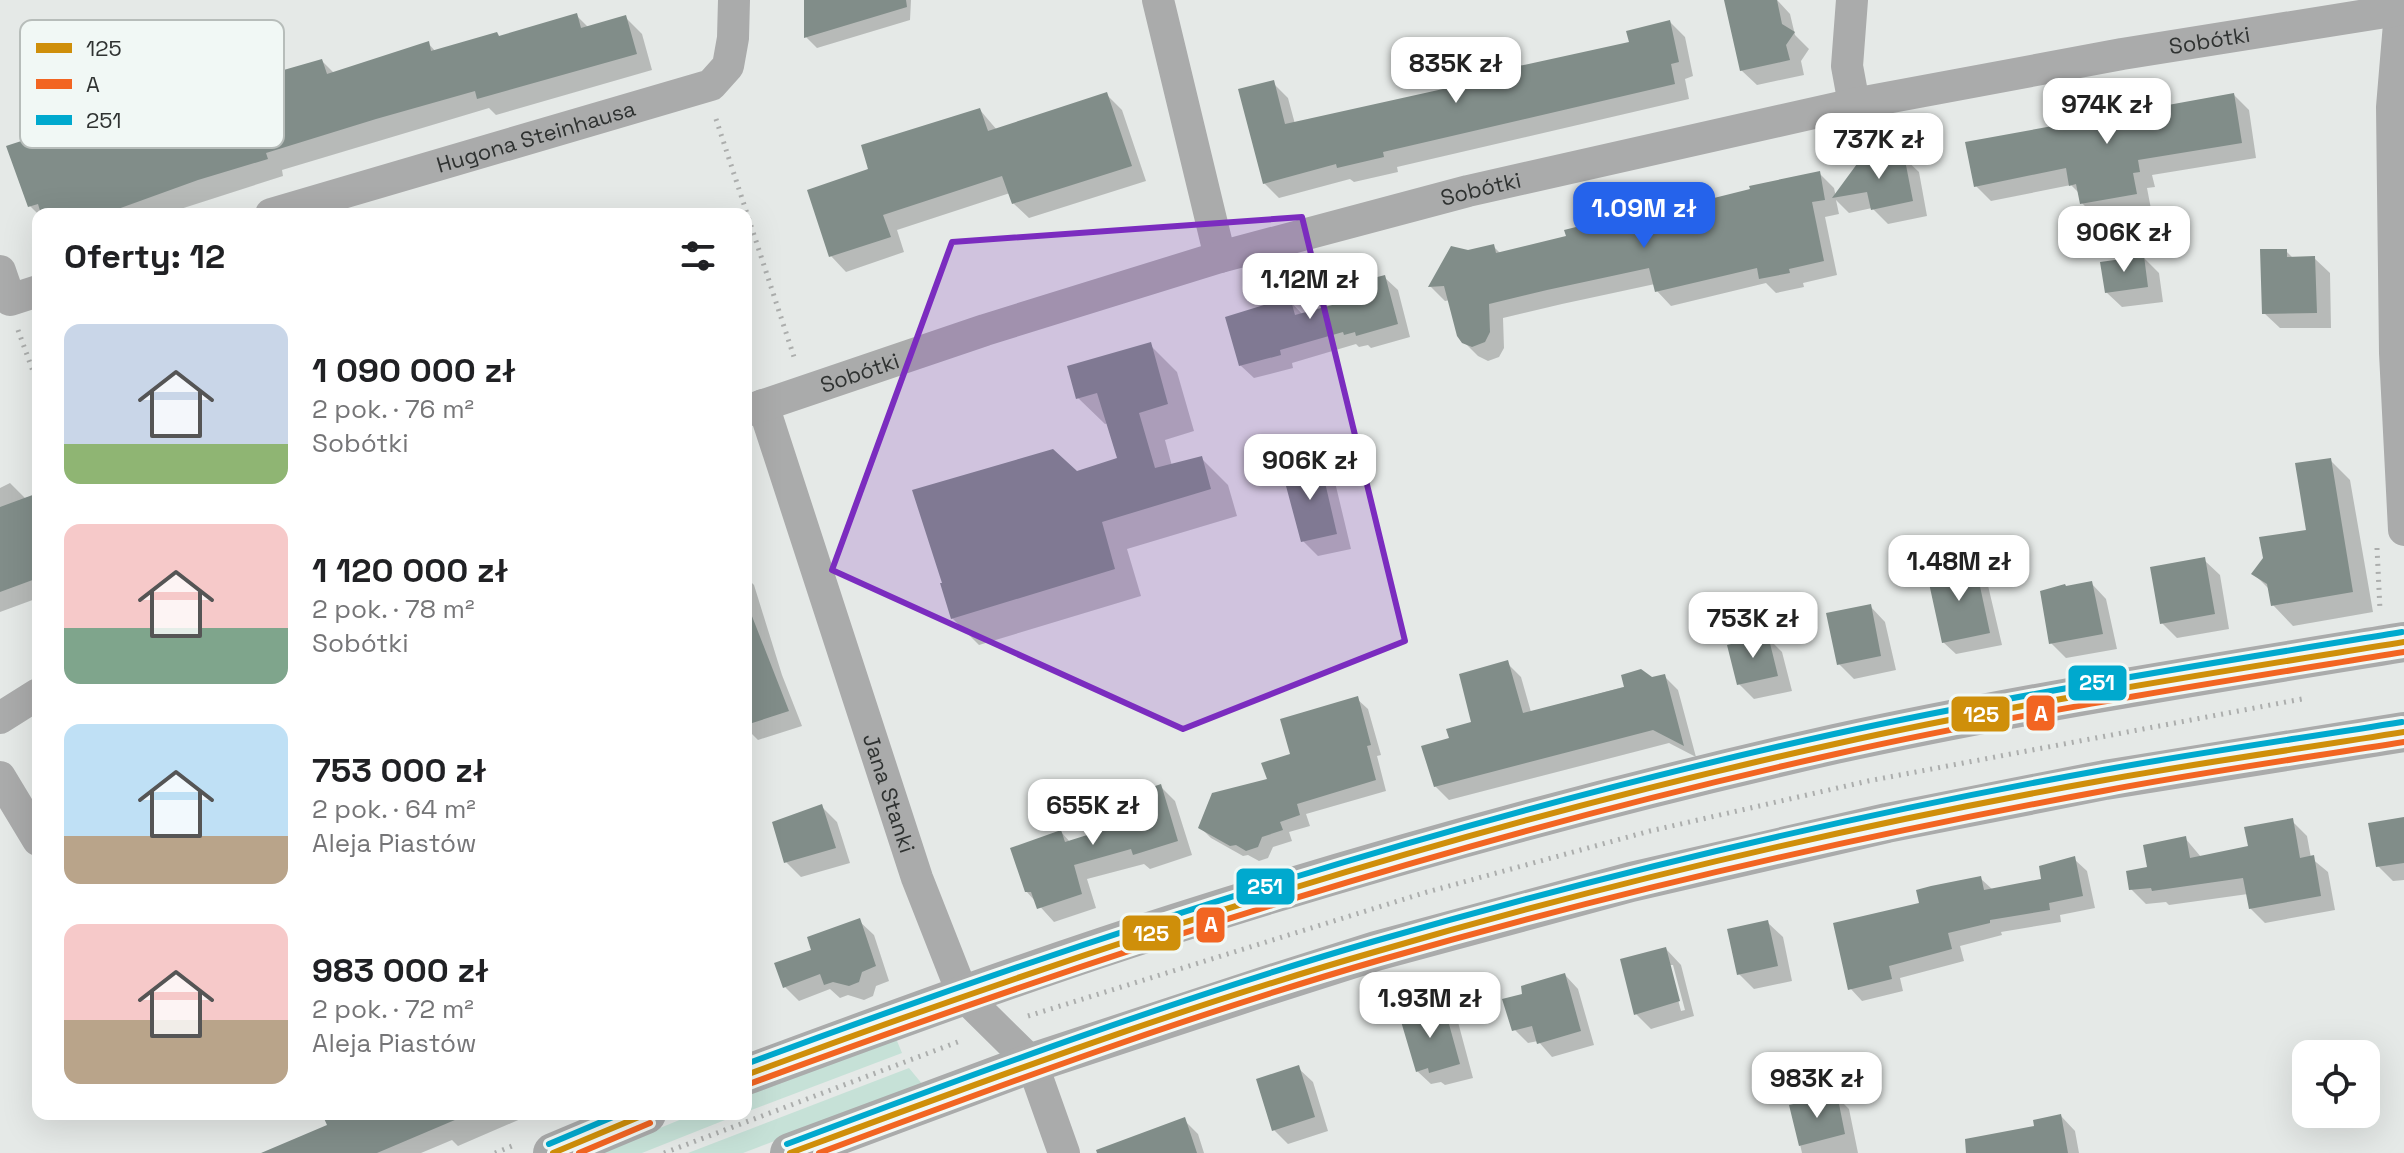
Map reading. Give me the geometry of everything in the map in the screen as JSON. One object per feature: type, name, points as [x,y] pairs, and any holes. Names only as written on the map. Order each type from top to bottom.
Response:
[{"type":"street","points":[[705,87],[711,85],[728,66],[733,38],[734,0]]},
{"type":"street","points":[[1158,0],[1220,257]]},
{"type":"street","points":[[1852,0],[1847,66],[1854,104]]},
{"type":"street","points":[[2402,6],[2392,107],[2395,353],[2404,530]]},
{"type":"street","name":"Sobótki","points":[[755,408],[985,330],[1220,257],[1468,191],[1854,104],[2402,6]]},
{"type":"street","name":"Hugona Steinhausa","points":[[292,208],[705,87]]},
{"type":"street","name":"Jana Stanki","points":[[755,408],[917,878],[963,995],[1032,1063],[1064,1153]]},
{"type":"street","points":[[752,1073],[963,995],[1178,922],[1384,860],[1655,787],[1837,744],[2078,696],[2404,642]]},
{"type":"street","points":[[0,718],[32,698]]},
{"type":"street","points":[[790,1153],[1032,1063],[1376,951],[1631,882],[1887,823],[2105,780],[2404,732]]},
{"type":"street","points":[[0,777],[32,830]]},
{"type":"street","points":[[553,1153],[632,1120]]},
{"type":"path","points":[[705,87],[744,208]]},
{"type":"path","points":[[752,232],[804,392]]},
{"type":"path","points":[[16,287],[13,317],[32,369]]},
{"type":"highlighted area","points":[[1302,217],[1405,641],[1183,729],[832,570],[952,242]]},
{"type":"green space","points":[[895,1036],[902,1053],[752,1110],[752,1092]]},
{"type":"green space","points":[[909,1068],[923,1085],[743,1153],[688,1153]]},
{"type":"green space","points":[[679,1120],[725,1120],[642,1153],[599,1153]]},
{"type":"building","points":[[804,0],[906,0],[907,7],[804,38]]},
{"type":"building","points":[[1724,0],[1777,0],[1782,24],[1795,32],[1786,45],[1790,60],[1740,71]]},
{"type":"building","points":[[577,13],[581,28],[626,15],[637,54],[477,99],[475,91],[284,147],[284,70],[322,59],[327,74],[429,41],[431,51],[497,32],[499,36]]},
{"type":"building","points":[[1670,20],[1679,62],[1671,64],[1675,84],[1383,152],[1384,157],[1337,168],[1336,164],[1263,184],[1238,89],[1274,80],[1285,124],[1461,85],[1458,72],[1518,59],[1519,66],[1629,42],[1626,31]]},
{"type":"building","points":[[1107,92],[1132,166],[1012,204],[1002,176],[883,215],[891,237],[829,257],[807,190],[868,169],[861,145],[980,108],[988,131]]},
{"type":"building","points":[[2234,93],[2242,143],[2138,160],[2140,172],[2133,173],[2137,194],[2080,204],[2076,184],[2069,186],[2066,168],[1974,187],[1965,142]]},
{"type":"building","points":[[20,141],[20,148],[282,148],[266,153],[268,159],[121,208],[39,208],[38,204],[28,207],[6,146]]},
{"type":"building","points":[[1879,151],[1890,158],[1904,155],[1913,201],[1871,210],[1867,192],[1832,198],[1865,153]]},
{"type":"building","points":[[1820,171],[1825,200],[1812,202],[1824,261],[1789,269],[1790,273],[1759,279],[1757,268],[1655,292],[1649,268],[1547,290],[1489,304],[1490,332],[1485,342],[1472,347],[1462,343],[1457,336],[1444,286],[1428,287],[1451,246],[1468,250],[1494,244],[1496,253],[1566,236],[1564,230],[1674,208],[1750,189],[1749,186]]},
{"type":"building","points":[[2260,249],[2287,249],[2287,257],[2315,256],[2317,313],[2262,314]]},
{"type":"building","points":[[2144,256],[2148,287],[2105,293],[2100,262]]},
{"type":"building","points":[[1385,275],[1398,324],[1356,336],[1355,332],[1344,335],[1343,332],[1280,350],[1281,355],[1239,366],[1225,317],[1290,297],[1295,315],[1347,301],[1343,286]]},
{"type":"building","points":[[1151,342],[1168,404],[1139,413],[1155,468],[1202,456],[1211,489],[1102,522],[1115,569],[951,619],[912,490],[1053,449],[1077,471],[1117,458],[1097,393],[1076,399],[1067,366]]},
{"type":"building","points":[[2331,458],[2353,592],[2271,606],[2267,584],[2251,574],[2263,558],[2259,537],[2306,530],[2295,463]]},
{"type":"building","points":[[1320,461],[1337,534],[1301,542],[1282,471]]},
{"type":"building","points":[[32,495],[32,580],[0,592],[0,507]]},
{"type":"building","points":[[2205,557],[2215,614],[2160,624],[2150,567]]},
{"type":"building","points":[[1975,563],[1990,633],[1942,643],[1927,574]]},
{"type":"building","points":[[2092,581],[2103,634],[2049,644],[2040,591]]},
{"type":"building","points":[[1871,604],[1881,656],[1837,665],[1826,613]]},
{"type":"building","points":[[752,616],[789,711],[752,723]]},
{"type":"building","points":[[1768,635],[1778,676],[1737,685],[1727,645]]},
{"type":"building","points":[[1508,660],[1523,713],[1624,687],[1621,675],[1641,669],[1652,677],[1665,674],[1684,746],[1653,730],[1434,787],[1421,746],[1449,738],[1446,729],[1471,722],[1459,674]]},
{"type":"building","points":[[1358,696],[1371,745],[1367,746],[1376,780],[1297,804],[1300,815],[1280,822],[1283,830],[1262,837],[1258,847],[1246,851],[1236,845],[1230,846],[1198,828],[1212,793],[1267,779],[1261,763],[1290,754],[1280,719]]},
{"type":"building","points":[[1161,784],[1178,841],[1133,855],[1131,849],[1074,865],[1082,894],[1037,909],[1031,892],[1025,892],[1010,848],[1061,830],[1065,842],[1122,824],[1114,800]]},
{"type":"building","points":[[822,804],[836,848],[784,863],[772,822]]},
{"type":"building","points":[[2404,817],[2404,863],[2376,867],[2368,823]]},
{"type":"building","points":[[2293,818],[2300,858],[2314,855],[2321,896],[2249,909],[2243,878],[2152,891],[2151,888],[2129,890],[2126,871],[2147,867],[2143,845],[2186,836],[2190,858],[2248,846],[2244,827]]},
{"type":"building","points":[[2075,856],[2083,896],[2049,903],[2050,910],[1990,920],[1990,923],[1948,933],[1952,949],[1889,966],[1892,979],[1848,990],[1833,923],[1919,903],[1916,890],[1931,886],[1981,876],[1984,890],[2041,879],[2039,866]]},
{"type":"building","points":[[860,918],[876,966],[862,972],[859,982],[849,986],[833,982],[824,985],[820,974],[783,988],[774,963],[811,950],[807,937]]},
{"type":"building","points":[[1768,920],[1778,966],[1737,975],[1727,929]]},
{"type":"building","points":[[1666,947],[1680,1001],[1634,1015],[1620,959]]},
{"type":"building","points":[[1565,973],[1581,1031],[1537,1044],[1532,1026],[1512,1031],[1502,999],[1522,994],[1521,986]]},
{"type":"building","points":[[1444,1006],[1460,1064],[1429,1073],[1428,1068],[1416,1072],[1400,1018]]},
{"type":"building","points":[[1299,1065],[1315,1117],[1272,1131],[1256,1079]]},
{"type":"building","points":[[1837,1094],[1845,1134],[1799,1146],[1789,1105]]},
{"type":"building","points":[[2061,1114],[2068,1153],[1966,1153],[1965,1139],[2034,1126],[2033,1120]]},
{"type":"building","points":[[1185,1117],[1197,1153],[1097,1153],[1096,1150]]},
{"type":"building","points":[[325,1120],[455,1120],[377,1153],[261,1153],[327,1125]]},
{"type":"transit line","name":"251","points":[[752,1062],[1014,968],[1284,880],[1695,766],[1975,705],[2402,632]]},
{"type":"transit line","name":"125","points":[[752,1073],[1014,979],[1284,891],[1421,850],[1696,776],[1976,715],[2404,642]]},
{"type":"transit line","name":"A","points":[[752,1083],[1152,943],[1559,822],[1907,739],[2119,699],[2404,652]]},
{"type":"transit line","name":"251","points":[[787,1144],[1153,1011],[1301,963],[1555,891],[1828,825],[2011,787],[2402,722]]},
{"type":"transit line","name":"125","points":[[790,1153],[1009,1072],[1229,996],[1558,901],[1922,815],[2180,767],[2404,732]]},
{"type":"transit line","name":"A","points":[[819,1153],[1028,1076],[1238,1004],[1380,960],[1559,911],[1740,866],[2012,808],[2404,742]]},
{"type":"transit line","name":"251","points":[[549,1144],[606,1120]]},
{"type":"transit line","name":"125","points":[[553,1153],[632,1120]]},
{"type":"transit line","name":"A","points":[[579,1153],[650,1123]]}]
